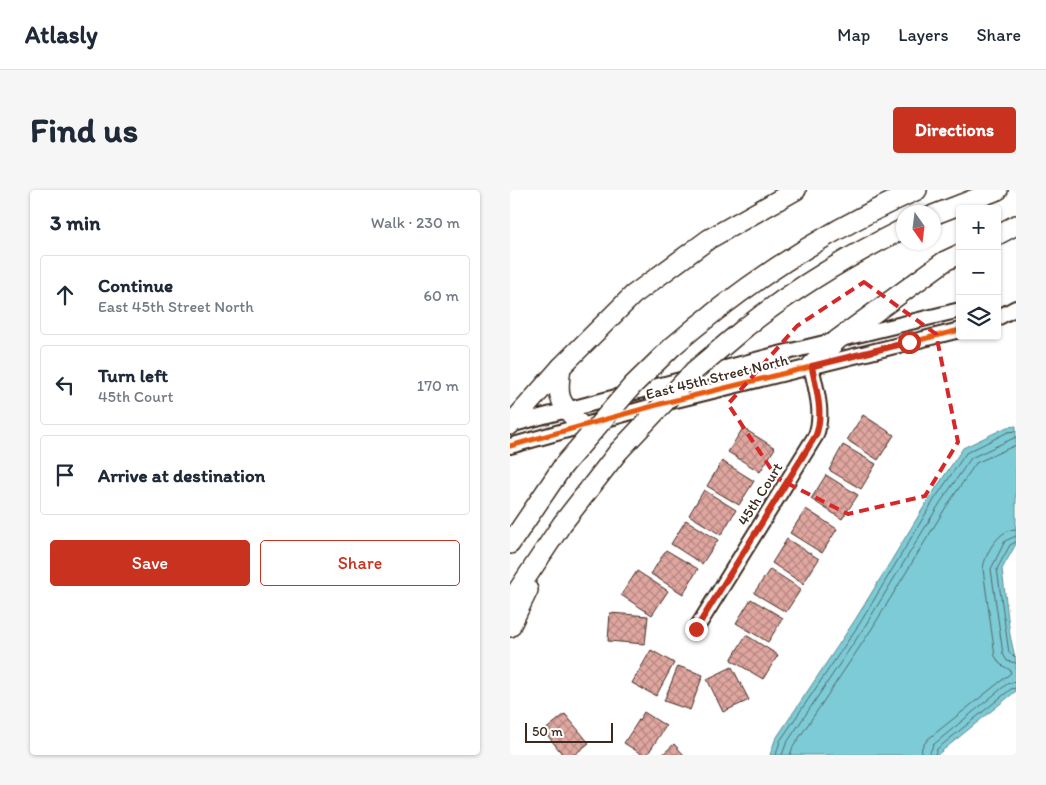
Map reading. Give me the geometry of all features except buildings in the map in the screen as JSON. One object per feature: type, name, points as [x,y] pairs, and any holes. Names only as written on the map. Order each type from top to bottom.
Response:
[{"type":"highway","points":[[510,425],[561,367],[633,295],[709,239],[796,190]]},
{"type":"highway","points":[[510,544],[562,466],[627,391],[672,347],[733,296],[776,266],[854,220],[917,190]]},
{"type":"highway","points":[[941,213],[998,190]]},
{"type":"highway","points":[[1001,233],[1016,225]]},
{"type":"highway","points":[[510,602],[562,524],[618,452],[694,370],[782,299],[826,270],[896,233]]},
{"type":"highway","points":[[812,366],[837,340],[945,261],[956,256]]},
{"type":"highway","points":[[561,367],[558,387],[562,405],[580,426]]},
{"type":"highway","points":[[510,627],[562,524]]},
{"type":"street","points":[[1001,307],[1014,309]]},
{"type":"street","points":[[1001,316],[1014,309]]},
{"type":"street","name":"East 45th Street North","points":[[510,425],[566,409],[956,311]]},
{"type":"street","name":"East 45th Street North","points":[[510,446],[812,366],[956,331]]},
{"type":"street","name":"45th Court","points":[[696,629],[816,435],[820,412],[812,366]]},
{"type":"highlighted area","points":[[864,282],[936,334],[958,442],[925,496],[848,514],[777,478],[728,404],[797,326]]},
{"type":"water","points":[[1016,426],[1016,544],[1002,569],[1010,635],[1016,662],[1016,691],[937,755],[770,755],[775,740],[855,620],[930,497],[963,448],[1007,427]]},
{"type":"cycle path","points":[[510,446],[664,403],[956,331]]},
{"type":"cycle path","points":[[696,629],[816,435],[819,410],[811,366]]},
{"type":"route","points":[[696,629],[816,435],[820,412],[812,366],[909,342]]}]
